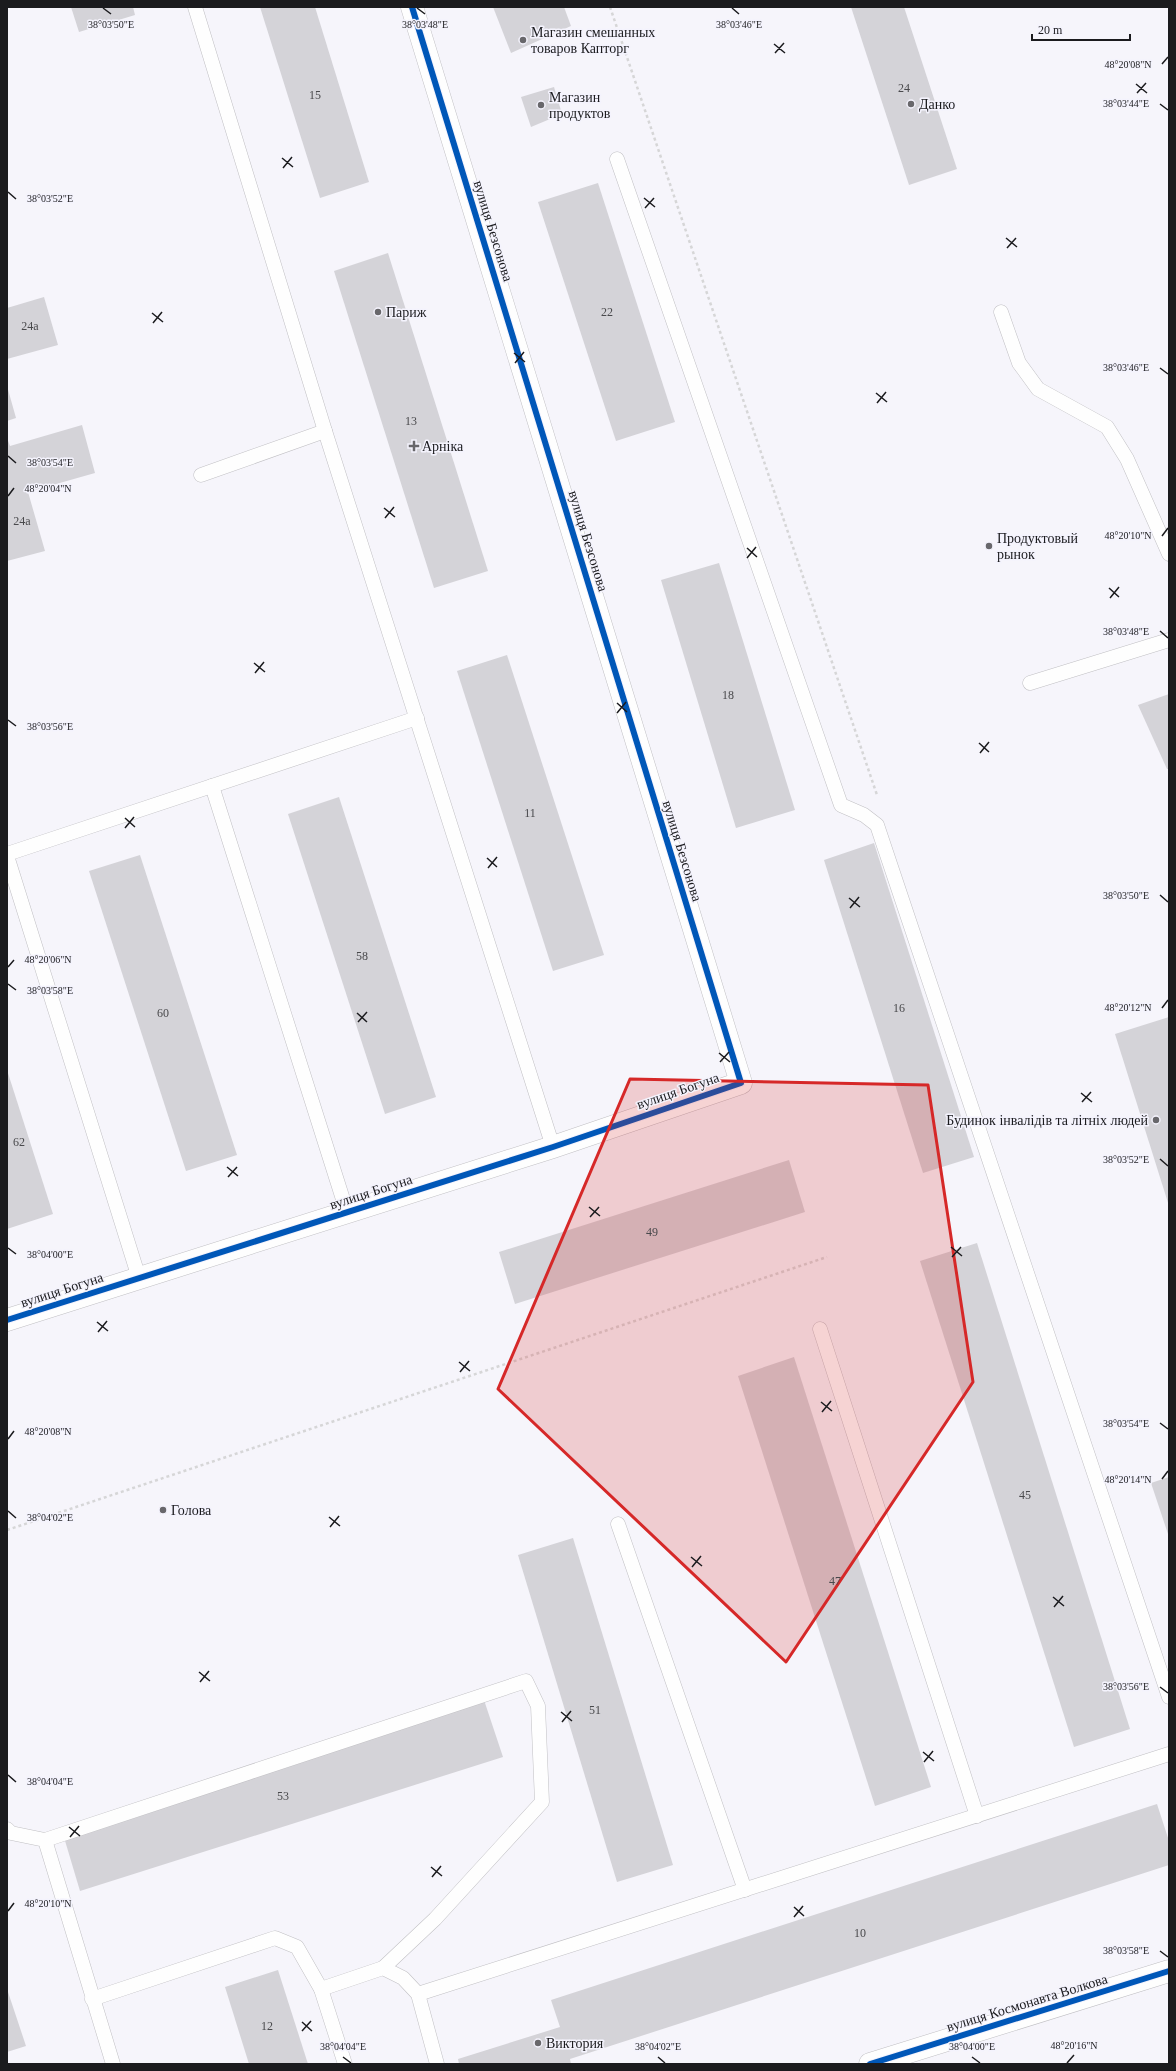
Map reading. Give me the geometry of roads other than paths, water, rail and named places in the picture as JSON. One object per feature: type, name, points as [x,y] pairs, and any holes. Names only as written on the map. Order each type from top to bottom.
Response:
[{"type":"street","name":"вулиця Безсонова","points":[[412,7],[740,1083]]},
{"type":"street","name":"вулиця Богуна","points":[[7,1320],[553,1147],[740,1083]]},
{"type":"street","name":"вулиця Космонавта Волкова","points":[[870,2064],[1169,1971]]},
{"type":"lane","points":[[195,7],[325,431],[553,1147]]},
{"type":"lane","points":[[617,159],[841,805],[864,815],[877,825],[1163,1661],[1169,1697]]},
{"type":"lane","points":[[1001,312],[1019,363],[1038,389],[1107,427],[1127,459],[1169,554]]},
{"type":"lane","points":[[201,475],[325,431]]},
{"type":"lane","points":[[1030,683],[1169,640]]},
{"type":"lane","points":[[139,1278],[7,855],[417,718]]},
{"type":"lane","points":[[212,786],[347,1212]]},
{"type":"lane","points":[[820,1329],[977,1816]]},
{"type":"lane","points":[[618,1524],[745,1890]]},
{"type":"lane","points":[[7,1829],[11,1833],[45,1840],[526,1681],[538,1706],[542,1802],[436,1919],[383,1968],[321,1989]]},
{"type":"lane","points":[[418,1994],[1169,1754]]},
{"type":"lane","points":[[45,1840],[92,1999],[113,2064]]},
{"type":"lane","points":[[92,1999],[275,1938],[297,1947],[321,1989],[345,2064]]},
{"type":"lane","points":[[383,1968],[402,1978],[418,1994],[438,2064]]},
{"type":"place","name":"Магазин смешанных товаров Капторг","points":[[523,40]]},
{"type":"place","name":"Данко","points":[[911,104]]},
{"type":"place","name":"Магазин продуктов","points":[[541,105]]},
{"type":"place","name":"Париж","points":[[378,312]]},
{"type":"place","name":"Арніка","points":[[414,446]]},
{"type":"place","name":"Продуктовый рынок","points":[[989,546]]},
{"type":"place","name":"Будинок інвалідів та літніх людей","points":[[1156,1120]]},
{"type":"place","name":"Голова","points":[[163,1510]]},
{"type":"place","name":"Виктория","points":[[538,2043]]}]
